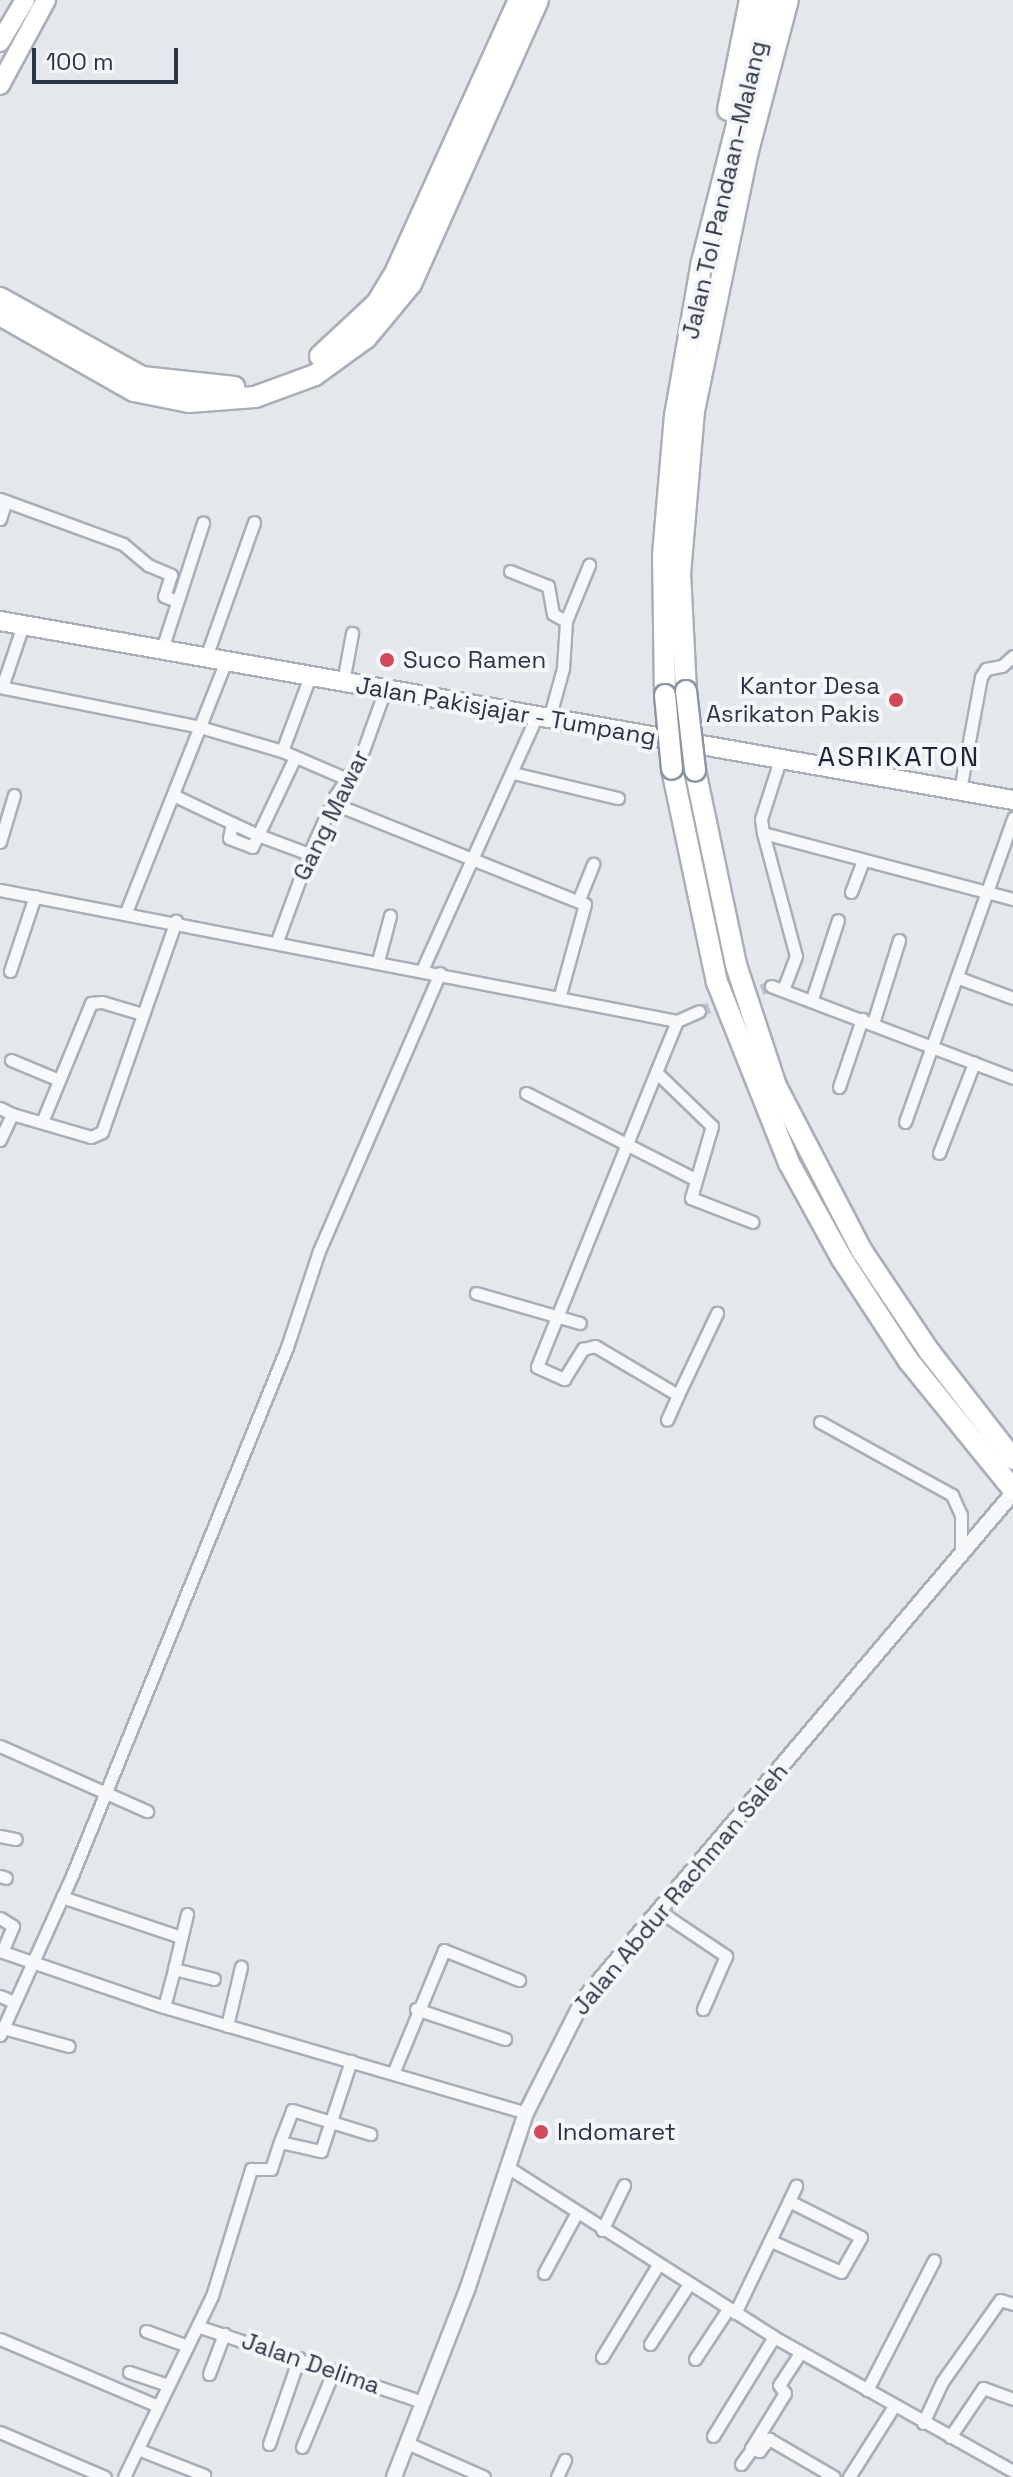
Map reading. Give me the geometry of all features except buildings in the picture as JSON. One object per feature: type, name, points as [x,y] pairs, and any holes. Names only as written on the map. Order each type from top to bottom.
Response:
[{"type":"highway","points":[[0,298],[142,377],[222,389],[302,367],[337,345],[383,292],[519,0]]},
{"type":"highway","points":[[0,315],[134,391],[189,402],[255,397],[315,375],[366,338],[411,284],[538,0]]},
{"type":"highway","points":[[713,217],[713,194],[750,0]]},
{"type":"highway","name":"Jalan Tol Pandaan–Malang","points":[[769,0],[713,217],[684,362],[666,501],[676,693],[736,965],[776,1086],[862,1251],[1007,1463],[1013,1491]]},
{"type":"highway","name":"Jalan Tol Pandaan–Malang","points":[[788,0],[748,151],[694,411],[680,574],[672,769],[717,982],[783,1150],[842,1259],[884,1323],[1007,1463]]},
{"type":"main road","points":[[0,42],[25,0]]},
{"type":"main road","points":[[0,85],[46,0]]},
{"type":"main road","name":"Jalan Pakisjajar - Tumpang","points":[[0,621],[1013,800]]},
{"type":"street","points":[[0,519],[3,500],[123,544],[148,565],[171,575],[164,596],[177,601]]},
{"type":"street","points":[[206,657],[254,522]]},
{"type":"street","points":[[162,649],[203,523]]},
{"type":"street","points":[[422,970],[513,773],[542,718],[565,657],[566,621],[589,565]]},
{"type":"street","points":[[510,571],[548,586],[553,614],[566,621]]},
{"type":"street","points":[[23,625],[1,687],[200,727],[282,751],[345,778]]},
{"type":"street","points":[[343,682],[352,633]]},
{"type":"street","points":[[960,790],[983,671],[1013,656]]},
{"type":"street","points":[[126,912],[226,661]]},
{"type":"street","points":[[282,751],[310,676]]},
{"type":"street","name":"Gang Mawar","points":[[277,941],[309,854],[345,778],[360,759],[385,690]]},
{"type":"street","points":[[173,795],[232,823],[229,838],[252,847],[295,757]]},
{"type":"street","points":[[780,760],[761,819],[796,956],[784,988]]},
{"type":"street","points":[[513,773],[618,798]]},
{"type":"street","points":[[0,842],[14,795]]},
{"type":"street","points":[[332,803],[472,860],[579,899],[586,912],[560,995]]},
{"type":"street","points":[[905,1122],[991,892],[1013,818]]},
{"type":"street","points":[[763,833],[1013,899]]},
{"type":"street","points":[[258,835],[309,854]]},
{"type":"street","points":[[851,892],[863,860]]},
{"type":"street","points":[[579,899],[593,864]]},
{"type":"street","points":[[0,890],[560,995],[677,1021],[699,1011]]},
{"type":"street","points":[[10,971],[35,896]]},
{"type":"street","points":[[378,961],[390,916]]},
{"type":"street","points":[[812,999],[838,920]]},
{"type":"street","points":[[0,1108],[91,1137],[102,1132],[176,921]]},
{"type":"street","points":[[839,1087],[899,940]]},
{"type":"street","points":[[69,2046],[2,2032],[30,1962],[62,1897],[287,1347],[319,1251],[440,973]]},
{"type":"street","points":[[959,978],[1013,998]]},
{"type":"street","points":[[771,986],[784,988],[1013,1078]]},
{"type":"street","points":[[42,1122],[91,1003],[142,1014]]},
{"type":"street","points":[[677,1021],[537,1362],[541,1372],[564,1379],[583,1349],[595,1346],[678,1395]]},
{"type":"street","points":[[11,1060],[59,1080]]},
{"type":"street","points":[[939,1153],[974,1063]]},
{"type":"street","points":[[656,1072],[712,1126],[691,1198],[753,1222]]},
{"type":"street","points":[[526,1093],[695,1179]]},
{"type":"street","points":[[0,1140],[12,1114]]},
{"type":"street","points":[[476,1293],[558,1313],[580,1323]]},
{"type":"street","points":[[667,1420],[717,1313]]},
{"type":"street","points":[[820,1422],[952,1495],[961,1515],[961,1552]]},
{"type":"street","name":"Jalan Abdur Rachman Saleh","points":[[394,2477],[509,2168],[526,2113],[583,2000],[1013,1491]]},
{"type":"street","points":[[0,1746],[104,1789],[147,1811]]},
{"type":"street","points":[[0,1836],[16,1839]]},
{"type":"street","points":[[62,1897],[181,1937]]},
{"type":"street","points":[[659,1911],[726,1956],[703,2009]]},
{"type":"street","points":[[164,2007],[187,1914]]},
{"type":"street","points":[[0,1918],[13,1926],[1,1952],[164,2007],[394,2071],[526,2113]]},
{"type":"street","points":[[394,2071],[416,2009],[444,1950],[519,1980]]},
{"type":"street","points":[[227,2026],[241,1967]]},
{"type":"street","points":[[174,1969],[214,1979]]},
{"type":"street","points":[[0,1996],[14,2002]]},
{"type":"street","points":[[416,2009],[505,2039]]},
{"type":"street","points":[[280,2142],[321,2151],[351,2061]]},
{"type":"street","points":[[124,2477],[140,2450],[185,2345],[200,2327],[235,2235],[251,2169],[273,2168],[290,2110],[370,2134]]},
{"type":"street","points":[[509,2168],[576,2214],[800,2353],[1013,2471]]},
{"type":"street","points":[[602,2230],[624,2185]]},
{"type":"street","points":[[695,2359],[732,2311],[771,2241],[796,2186]]},
{"type":"street","points":[[771,2241],[841,2272],[860,2239],[859,2234],[789,2201]]},
{"type":"street","points":[[544,2273],[576,2214]]},
{"type":"street","points":[[867,2390],[934,2260]]},
{"type":"street","points":[[602,2357],[658,2265]]},
{"type":"street","points":[[650,2344],[689,2284]]},
{"type":"street","points":[[923,2423],[942,2382],[1000,2300],[1013,2304]]},
{"type":"street","name":"Jalan Delima","points":[[200,2327],[423,2402]]},
{"type":"street","points":[[146,2331],[185,2345]]},
{"type":"street","points":[[209,2374],[224,2334]]},
{"type":"street","points":[[713,2436],[774,2337]]},
{"type":"street","points":[[0,2339],[158,2406]]},
{"type":"street","points":[[800,2353],[779,2385],[785,2393],[748,2455],[758,2452],[773,2440],[834,2477]]},
{"type":"street","points":[[269,2444],[299,2358]]},
{"type":"street","points":[[302,2447],[334,2370]]},
{"type":"street","points":[[129,2372],[168,2385]]},
{"type":"street","points":[[950,2437],[983,2388],[1013,2399]]},
{"type":"street","points":[[849,2477],[894,2406]]},
{"type":"street","points":[[0,2432],[105,2477]]},
{"type":"street","points":[[407,2443],[484,2477]]},
{"type":"street","points":[[140,2450],[204,2475]]},
{"type":"street","points":[[557,2477],[565,2460]]},
{"type":"tunnel","points":[[699,1011],[771,986]]},
{"type":"place","name":"Suco Ramen","points":[[387,660]]},
{"type":"place","name":"Kantor Desa Asrikaton Pakis","points":[[896,700]]},
{"type":"place","name":"Indomaret","points":[[541,2132]]},
{"type":"district","name":"ASRIKATON","points":[[899,756]]}]
